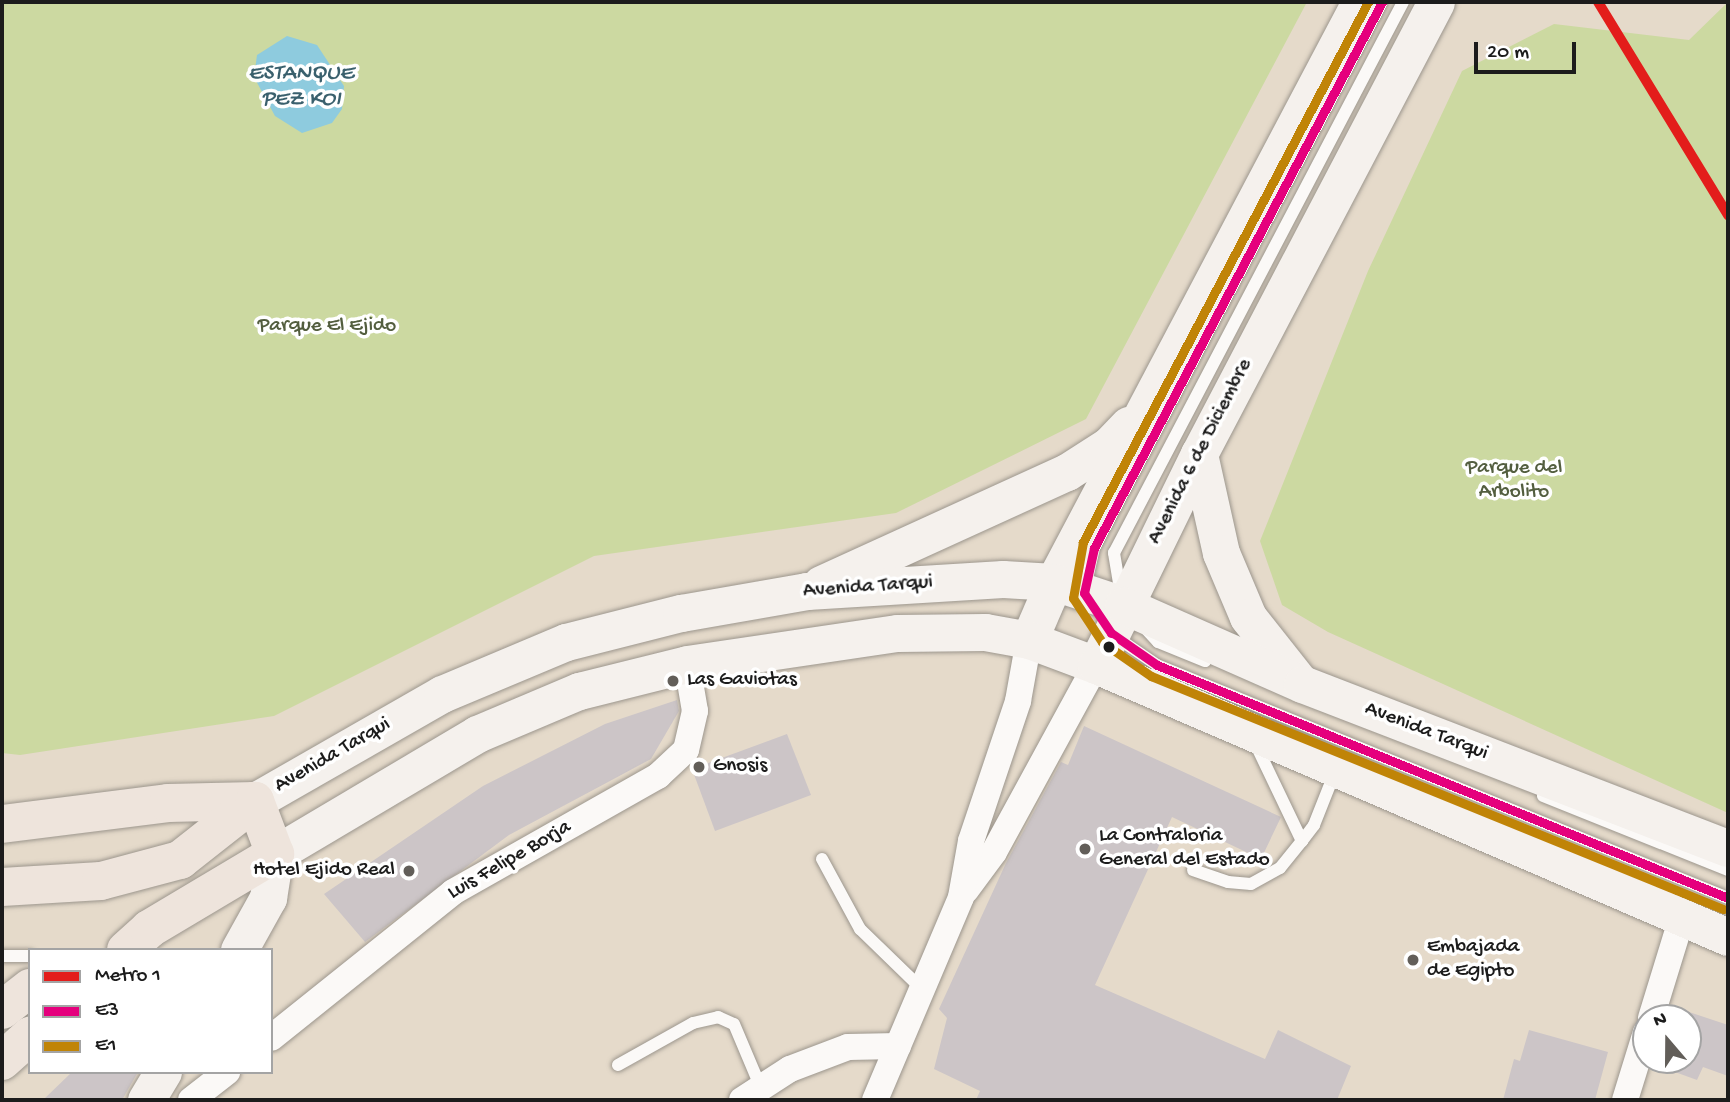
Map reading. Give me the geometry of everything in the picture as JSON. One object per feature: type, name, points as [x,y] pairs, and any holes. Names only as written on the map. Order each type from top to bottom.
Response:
[{"type":"main road","name":"Avenida 6 de Diciembre","points":[[1029,640],[1069,587],[1150,401],[1360,2]]},
{"type":"main road","name":"Avenida 6 de Diciembre","points":[[1110,634],[1199,454],[1436,2]]},
{"type":"main road","points":[[807,591],[862,561],[1067,472],[1109,445],[1150,401]]},
{"type":"main road","points":[[1199,454],[1221,553],[1248,617],[1289,687]]},
{"type":"main road","name":"Avenida Tarqui","points":[[2,824],[168,803],[255,801],[442,694],[566,642],[681,613],[807,591],[1003,579],[1069,587],[1110,634],[1248,730],[1728,937]]},
{"type":"main road","name":"Avenida Tarqui","points":[[103,948],[138,939],[477,734],[579,691],[687,664],[897,633],[985,632],[1029,640],[1110,634],[1289,687],[1728,848]]},
{"type":"main road","points":[[2,887],[101,881],[180,860],[255,801],[275,854],[268,898],[240,948]]},
{"type":"main road","points":[[2,1010],[28,990]]},
{"type":"main road","points":[[2,1061],[28,1038]]},
{"type":"main road","points":[[146,1100],[162,1074]]},
{"type":"street","name":"Avenida 6 de Diciembre","points":[[961,897],[994,852],[1110,634]]},
{"type":"street","name":"Avenida 6 de Diciembre","points":[[875,1100],[961,897],[971,841],[1018,701],[1029,640]]},
{"type":"street","name":"Luis Felipe Borja","points":[[273,1036],[453,892],[658,776],[686,750],[695,711],[687,664]]},
{"type":"street","points":[[1655,1004],[1682,917]]},
{"type":"street","points":[[751,1094],[790,1069],[848,1047],[898,1046]]},
{"type":"street","points":[[191,1100],[224,1074]]},
{"type":"street","points":[[1625,1100],[1633,1074]]},
{"type":"lane","points":[[1069,587],[1094,548],[1381,2]]},
{"type":"lane","points":[[1110,634],[1114,553],[1403,2]]},
{"type":"lane","points":[[1110,634],[1158,642],[1213,664]]},
{"type":"lane","points":[[1110,634],[1157,664],[1728,898]]},
{"type":"lane","points":[[1289,687],[1329,710]]},
{"type":"lane","points":[[1248,730],[1302,841]]},
{"type":"lane","points":[[1193,870],[1228,882],[1251,884],[1280,868],[1314,825],[1336,768]]},
{"type":"lane","points":[[1535,793],[1728,870]]},
{"type":"lane","points":[[822,859],[860,929],[922,989]]},
{"type":"lane","points":[[2,956],[28,956]]},
{"type":"lane","points":[[618,1065],[693,1023],[718,1017],[734,1024],[751,1094]]},
{"type":"green space","name":"Parque El Ejido","points":[[2,2],[1307,2],[1086,419],[896,513],[594,556],[274,716],[20,755],[2,753]]},
{"type":"green space","name":"Parque del Arbolito","points":[[1728,2],[1728,813],[1328,632],[1282,605],[1260,541],[1368,271],[1462,71],[1554,24],[1689,40]]},
{"type":"water","name":"ESTANQUE PEZ KOI","points":[[287,36],[317,45],[344,86],[342,109],[332,123],[302,133],[275,116],[254,77],[257,55]]},
{"type":"building","points":[[677,700],[679,711],[651,759],[509,835],[365,942],[324,894],[483,786],[605,724]]},
{"type":"building","name":"La Contraloria General del Estado","points":[[1084,726],[1281,817],[1261,859],[1172,817],[1095,985],[1265,1059],[1278,1030],[1351,1066],[1337,1100],[976,1100],[980,1091],[934,1069],[947,1018],[939,1009],[1006,863],[1061,762],[1068,765]]},
{"type":"building","points":[[787,734],[811,795],[715,831],[692,769]]},
{"type":"building","points":[[1702,1016],[1728,1025],[1728,1076],[1703,1067],[1702,1069]]},
{"type":"building","points":[[1529,1030],[1608,1052],[1595,1100],[1503,1100],[1514,1059],[1520,1061]]},
{"type":"building","points":[[70,1074],[137,1074],[122,1100],[43,1100]]},
{"type":"building","points":[[1680,1074],[1700,1074],[1697,1080]]},
{"type":"metro line","name":"1","points":[[1598,2],[1728,215]]},
{"type":"transit line","name":"E1","points":[[1368,2],[1083,542],[1073,598],[1102,642],[1151,676],[1723,909]]},
{"type":"transit line","name":"E3","points":[[1382,2],[1094,548],[1084,593],[1111,633],[1157,665],[1728,898]]},
{"type":"place","name":"Las Gaviotas","points":[[673,681]]},
{"type":"place","name":"Gnosis","points":[[699,767]]},
{"type":"place","name":"La Contraloria General del Estado","points":[[1085,849]]},
{"type":"place","name":"Hotel Ejido Real","points":[[409,871]]},
{"type":"place","name":"Embajada de Egipto","points":[[1413,960]]}]
